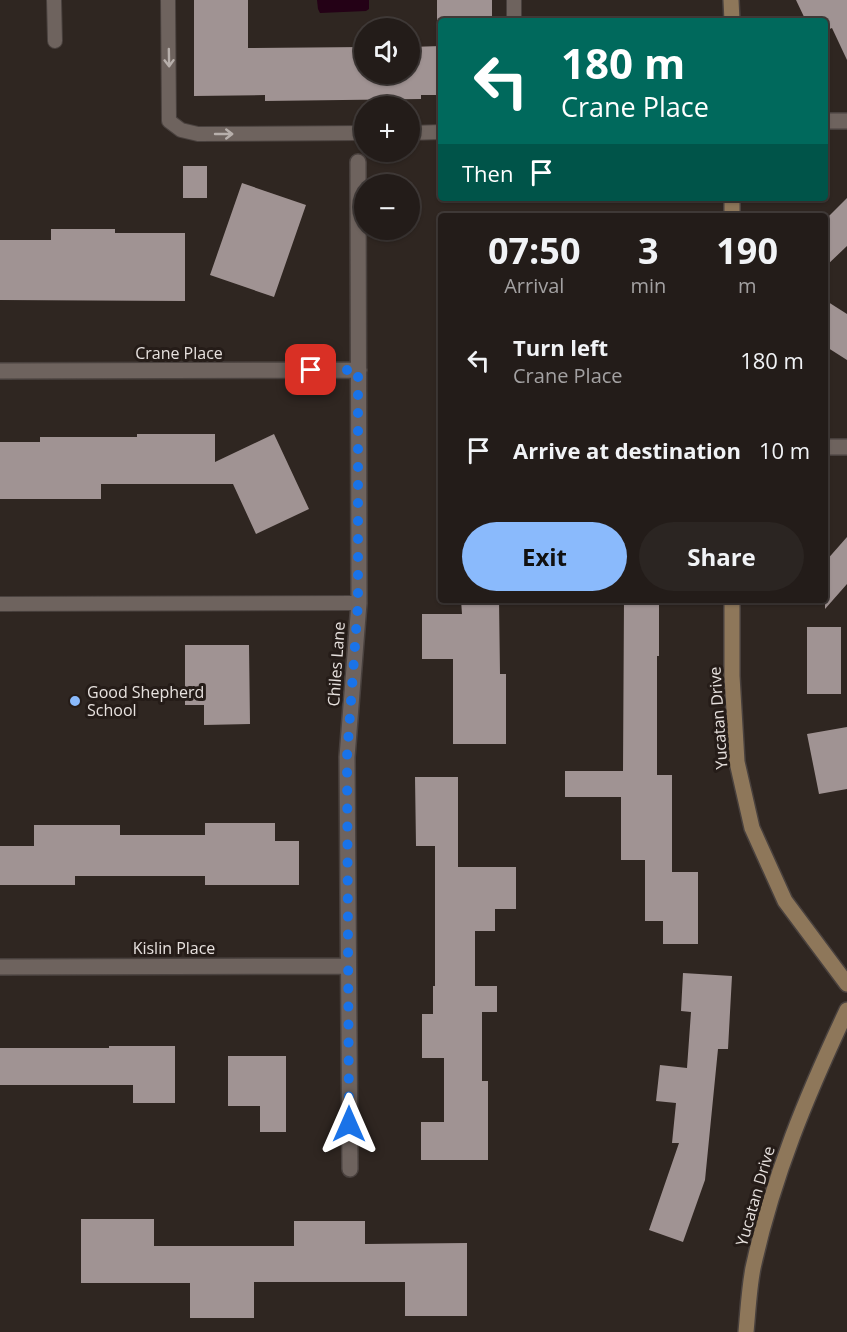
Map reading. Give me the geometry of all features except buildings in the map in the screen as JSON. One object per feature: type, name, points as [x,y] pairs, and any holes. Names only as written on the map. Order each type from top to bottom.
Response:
[{"type":"street","points":[[731,0],[732,18]]},
{"type":"street","points":[[828,121],[847,121]]},
{"type":"street","name":"Chiles Lane","points":[[350,1169],[347,757],[358,603],[358,162]]},
{"type":"street","name":"Crane Place","points":[[0,371],[358,370]]},
{"type":"street","points":[[828,447],[847,447]]},
{"type":"street","name":"Yucatan Drive","points":[[732,603],[732,676],[737,762],[752,828],[785,901],[847,984]]},
{"type":"street","name":"Kislin Place","points":[[0,967],[348,966]]},
{"type":"street","name":"Yucatan Drive","points":[[746,1332],[753,1271],[768,1204],[811,1086],[847,1010]]},
{"type":"lane","points":[[54,0],[55,40]]},
{"type":"lane","points":[[168,0],[170,121],[180,130],[198,134],[354,133]]},
{"type":"lane","points":[[514,0],[514,18]]},
{"type":"lane","points":[[420,133],[438,132]]},
{"type":"lane","points":[[0,604],[358,603]]},
{"type":"shaded area","points":[[317,0],[369,0],[369,9],[320,13]]},
{"type":"place","name":"Good Shepherd School","points":[[75,701]]},
{"type":"route","points":[[311,370],[358,370],[358,603],[347,757],[349,1124]]}]
